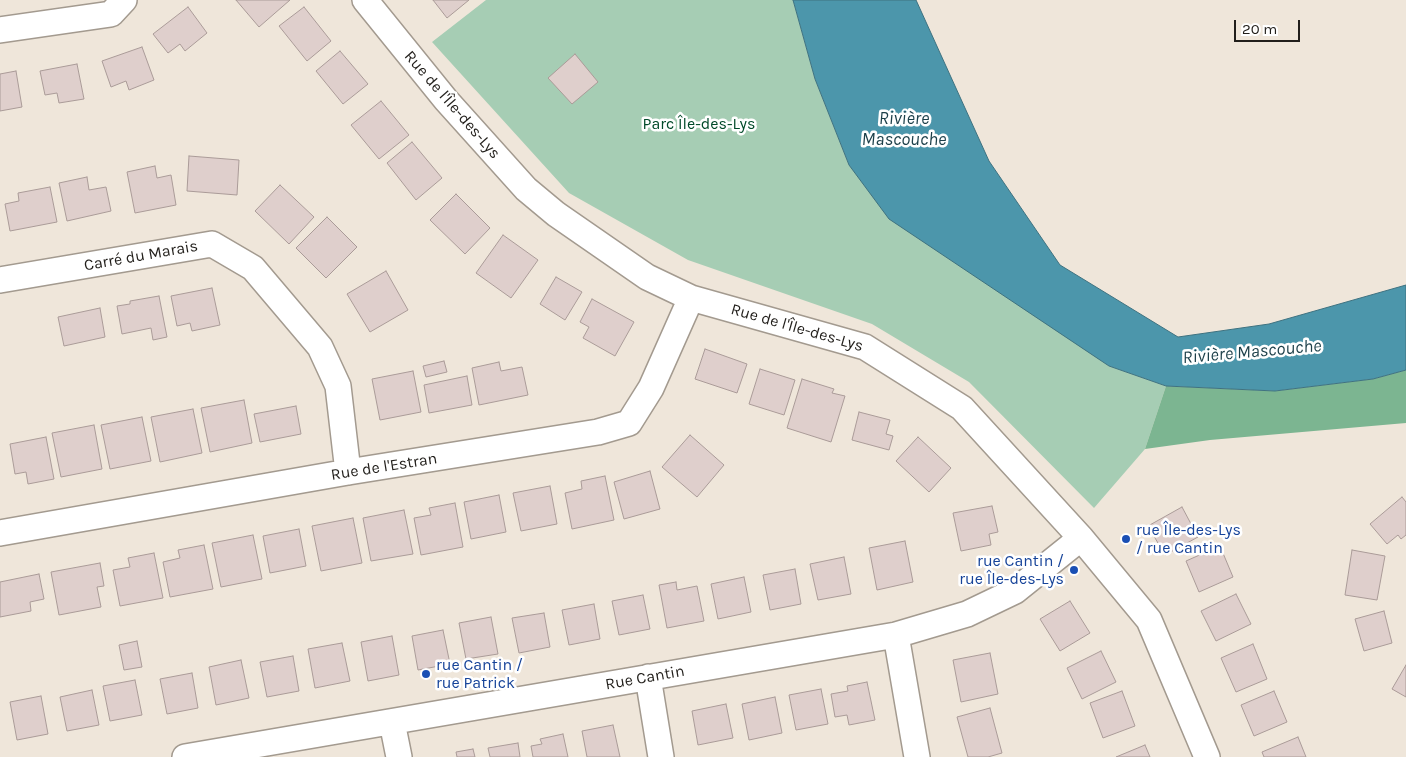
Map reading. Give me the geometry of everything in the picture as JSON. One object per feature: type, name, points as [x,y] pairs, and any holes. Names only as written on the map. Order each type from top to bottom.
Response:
[{"type":"street","points":[[0,30],[111,14],[124,0]]},
{"type":"street","name":"Rue de l'Île-des-Lys","points":[[365,0],[446,100],[526,190],[556,214],[647,277],[691,298],[865,347],[962,408],[1082,538],[1149,620],[1207,757]]},
{"type":"street","name":"Carré du Marais","points":[[0,280],[212,244],[253,268],[320,347],[338,386],[348,472]]},
{"type":"street","name":"Rue de l'Estran","points":[[0,533],[348,472],[598,432],[629,423],[651,388],[691,298]]},
{"type":"street","name":"Rue Cantin","points":[[185,757],[896,635],[966,614],[1015,591],[1082,538]]},
{"type":"street","points":[[896,635],[918,757]]},
{"type":"street","points":[[648,677],[661,757]]},
{"type":"street","points":[[392,722],[399,757]]},
{"type":"green space","name":"Parc Île-des-Lys","points":[[486,0],[793,0],[815,79],[849,165],[1109,366],[1166,386],[1145,449],[1094,508],[969,382],[872,324],[688,260],[569,193],[432,42]]},
{"type":"green space","points":[[1406,370],[1406,423],[1210,440],[1145,449],[1166,386],[1275,391],[1373,379]]},
{"type":"water","name":"Rivière Mascouche","points":[[793,0],[916,0],[989,161],[1060,265],[1178,337],[1269,324],[1406,285],[1406,370],[1373,379],[1275,391],[1166,386],[1109,366],[889,219],[849,165],[815,79]]},
{"type":"building","points":[[236,0],[290,0],[259,27]]},
{"type":"building","points":[[433,0],[469,0],[447,18]]},
{"type":"building","points":[[188,7],[207,33],[185,51],[180,44],[168,53],[153,34]]},
{"type":"building","points":[[304,7],[331,41],[307,61],[279,26]]},
{"type":"building","points":[[142,47],[154,80],[129,90],[126,81],[111,87],[102,61]]},
{"type":"building","points":[[340,51],[368,84],[343,104],[316,71]]},
{"type":"building","points":[[575,54],[598,82],[572,104],[548,78]]},
{"type":"building","points":[[77,64],[84,99],[59,103],[57,93],[45,95],[40,71]]},
{"type":"building","points":[[16,71],[22,107],[0,111],[0,74]]},
{"type":"building","points":[[381,101],[409,135],[379,159],[351,125]]},
{"type":"building","points":[[412,142],[442,178],[416,200],[387,163]]},
{"type":"building","points":[[189,156],[239,160],[237,195],[187,191]]},
{"type":"building","points":[[155,166],[157,178],[171,175],[176,205],[135,213],[127,172]]},
{"type":"building","points":[[87,177],[89,190],[106,187],[111,211],[67,221],[59,183]]},
{"type":"building","points":[[280,185],[314,217],[289,244],[255,211]]},
{"type":"building","points":[[50,187],[57,222],[10,231],[5,204],[19,201],[18,193]]},
{"type":"building","points":[[456,194],[490,228],[465,254],[430,220]]},
{"type":"building","points":[[327,217],[357,247],[326,278],[296,248]]},
{"type":"building","points":[[503,235],[538,260],[511,298],[476,273]]},
{"type":"building","points":[[386,271],[408,310],[370,332],[347,294]]},
{"type":"building","points":[[556,277],[582,292],[565,320],[540,304]]},
{"type":"building","points":[[212,288],[220,325],[192,331],[190,323],[177,326],[171,296]]},
{"type":"building","points":[[159,296],[167,337],[153,340],[151,328],[122,334],[117,306],[130,304],[130,301]]},
{"type":"building","points":[[592,299],[634,322],[615,356],[583,338],[589,327],[580,322]]},
{"type":"building","points":[[100,308],[105,337],[64,346],[58,317]]},
{"type":"building","points":[[705,349],[747,364],[737,393],[695,379]]},
{"type":"building","points":[[444,361],[447,372],[426,377],[423,366]]},
{"type":"building","points":[[499,362],[501,371],[522,367],[528,395],[479,405],[472,368]]},
{"type":"building","points":[[760,369],[795,380],[784,415],[749,404]]},
{"type":"building","points":[[413,371],[421,412],[380,420],[372,379]]},
{"type":"building","points":[[467,376],[472,405],[429,413],[424,385]]},
{"type":"building","points":[[802,379],[834,389],[832,393],[845,396],[831,442],[787,428]]},
{"type":"building","points":[[244,400],[252,443],[210,452],[201,408]]},
{"type":"building","points":[[296,406],[301,434],[260,442],[254,414]]},
{"type":"building","points":[[193,409],[202,453],[160,462],[151,417]]},
{"type":"building","points":[[859,412],[890,420],[886,434],[893,436],[889,450],[852,440]]},
{"type":"building","points":[[142,417],[151,461],[110,469],[101,425]]},
{"type":"building","points":[[94,425],[102,469],[61,477],[52,433]]},
{"type":"building","points":[[690,435],[724,465],[697,497],[662,467]]},
{"type":"building","points":[[46,437],[54,479],[28,484],[26,472],[15,474],[10,444]]},
{"type":"building","points":[[918,437],[951,468],[929,492],[896,461]]},
{"type":"building","points":[[650,471],[660,509],[624,519],[614,482]]},
{"type":"building","points":[[605,476],[614,520],[572,529],[565,493],[582,489],[581,481]]},
{"type":"building","points":[[550,486],[557,524],[521,531],[513,493]]},
{"type":"building","points":[[499,495],[506,532],[471,539],[464,502]]},
{"type":"building","points":[[1402,497],[1406,502],[1406,535],[1401,539],[1398,535],[1387,544],[1370,524]]},
{"type":"building","points":[[455,503],[463,547],[421,555],[414,518],[431,515],[429,508]]},
{"type":"building","points":[[992,506],[998,532],[989,534],[991,545],[961,551],[953,513]]},
{"type":"building","points":[[1182,507],[1198,537],[1165,555],[1148,526]]},
{"type":"building","points":[[404,510],[413,554],[371,561],[363,518]]},
{"type":"building","points":[[353,518],[362,563],[321,571],[312,526]]},
{"type":"building","points":[[299,529],[306,566],[270,573],[263,536]]},
{"type":"building","points":[[253,535],[262,579],[221,587],[212,543]]},
{"type":"building","points":[[905,541],[913,582],[877,590],[869,548]]},
{"type":"building","points":[[204,545],[213,589],[170,597],[163,562],[180,558],[178,550]]},
{"type":"building","points":[[1220,546],[1233,577],[1199,592],[1186,561]]},
{"type":"building","points":[[1352,550],[1385,556],[1377,600],[1345,595]]},
{"type":"building","points":[[154,553],[163,598],[120,606],[113,570],[130,567],[128,558]]},
{"type":"building","points":[[844,557],[851,594],[818,600],[810,564]]},
{"type":"building","points":[[100,563],[104,586],[97,587],[101,607],[59,615],[51,572]]},
{"type":"building","points":[[795,569],[801,604],[770,610],[763,575]]},
{"type":"building","points":[[39,574],[44,599],[30,602],[31,611],[0,617],[0,582]]},
{"type":"building","points":[[744,577],[751,612],[718,619],[711,584]]},
{"type":"building","points":[[676,582],[677,590],[697,586],[704,621],[667,628],[659,585]]},
{"type":"building","points":[[1236,594],[1251,624],[1216,641],[1201,611]]},
{"type":"building","points":[[643,595],[650,629],[619,635],[612,601]]},
{"type":"building","points":[[1070,601],[1090,633],[1060,651],[1040,619]]},
{"type":"building","points":[[594,604],[600,639],[569,645],[562,610]]},
{"type":"building","points":[[1384,611],[1392,643],[1364,651],[1355,619]]},
{"type":"building","points":[[544,613],[550,647],[519,653],[512,618]]},
{"type":"building","points":[[491,617],[498,654],[466,659],[459,623]]},
{"type":"building","points":[[443,630],[450,664],[418,670],[412,636]]},
{"type":"building","points":[[392,636],[399,675],[368,681],[361,642]]},
{"type":"building","points":[[137,641],[142,667],[124,670],[119,645]]},
{"type":"building","points":[[342,643],[350,681],[315,688],[308,649]]},
{"type":"building","points":[[1253,644],[1267,679],[1236,692],[1221,658]]},
{"type":"building","points":[[1101,651],[1116,682],[1082,699],[1067,668]]},
{"type":"building","points":[[990,653],[998,694],[961,702],[953,660]]},
{"type":"building","points":[[293,656],[299,691],[267,697],[260,662]]},
{"type":"building","points":[[241,660],[249,698],[216,705],[209,667]]},
{"type":"building","points":[[1406,665],[1406,697],[1392,689]]},
{"type":"building","points":[[192,673],[198,708],[167,714],[160,679]]},
{"type":"building","points":[[135,680],[142,715],[110,721],[103,686]]},
{"type":"building","points":[[867,682],[875,720],[849,725],[847,715],[835,717],[831,694],[848,691],[847,686]]},
{"type":"building","points":[[821,689],[828,724],[796,730],[789,695]]},
{"type":"building","points":[[92,690],[99,725],[67,731],[60,697]]},
{"type":"building","points":[[1122,691],[1135,726],[1103,738],[1090,703]]},
{"type":"building","points":[[1274,691],[1287,722],[1254,736],[1241,705]]},
{"type":"building","points":[[41,696],[48,734],[17,740],[10,702]]},
{"type":"building","points":[[775,697],[782,733],[749,740],[742,704]]},
{"type":"building","points":[[726,704],[733,738],[698,745],[692,711]]},
{"type":"building","points":[[990,708],[1002,753],[988,757],[968,757],[957,717]]},
{"type":"building","points":[[613,725],[620,757],[587,757],[582,731]]},
{"type":"building","points":[[563,734],[568,757],[533,757],[531,746],[542,744],[540,739]]},
{"type":"building","points":[[1298,737],[1306,757],[1264,757],[1262,752]]},
{"type":"building","points":[[518,743],[520,757],[490,757],[488,748]]},
{"type":"building","points":[[1145,745],[1150,757],[1116,757]]},
{"type":"building","points":[[473,749],[475,757],[457,757],[456,752]]},
{"type":"place","name":"rue Île-des-Lys / rue Cantin","points":[[1126,539]]},
{"type":"place","name":"rue Cantin / rue Île-des-Lys","points":[[1074,570]]},
{"type":"place","name":"rue Cantin / rue Patrick","points":[[426,674]]}]
